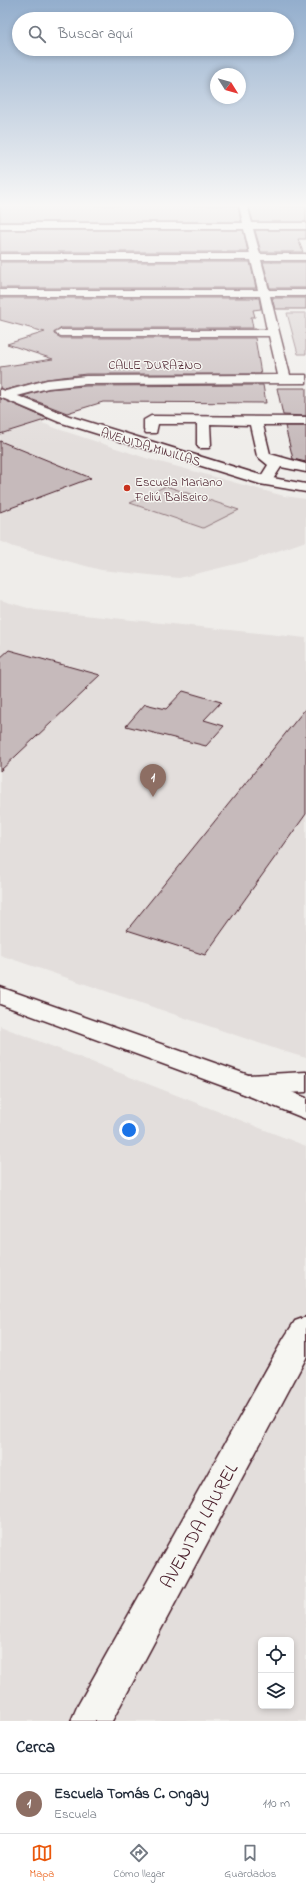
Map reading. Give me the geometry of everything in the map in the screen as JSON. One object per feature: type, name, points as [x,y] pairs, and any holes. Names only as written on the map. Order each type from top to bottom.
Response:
[{"type":"street","points":[[262,285],[285,379]]},
{"type":"street","points":[[0,293],[306,293]]},
{"type":"street","points":[[60,333],[274,333]]},
{"type":"street","name":"CALLE DURAZNO","points":[[3,394],[47,384],[86,380],[306,379]]},
{"type":"street","name":"AVENIDA MINILLAS","points":[[3,394],[64,418],[265,481],[306,488]]},
{"type":"street","points":[[151,430],[151,420],[306,421]]},
{"type":"street","points":[[203,420],[204,445]]},
{"type":"street","points":[[256,420],[264,456],[276,464],[265,481]]},
{"type":"street","points":[[271,460],[306,468]]},
{"type":"street","points":[[0,995],[248,1085],[306,1109]]},
{"type":"street","points":[[248,1085],[306,1082]]},
{"type":"street","name":"AVENIDA LAUREL","points":[[91,1721],[295,1348],[306,1331]]},
{"type":"shaded area","points":[[287,313],[306,313],[306,354],[298,354]]},
{"type":"shaded area","name":"Escuela Mariano Feliú Balseiro","points":[[0,407],[58,429],[149,459],[284,496],[306,499],[306,541],[252,560],[179,578],[101,570],[14,547],[0,541]]},
{"type":"shaded area","points":[[166,486],[239,510],[203,528],[130,503]]},
{"type":"shaded area","points":[[0,600],[35,610],[306,638],[306,1058],[0,955]]},
{"type":"shaded area","points":[[0,1026],[306,1146],[306,1721],[0,1721]]},
{"type":"building","points":[[0,285],[255,285],[256,288],[0,288]]},
{"type":"building","points":[[269,285],[306,285],[306,288],[270,288]]},
{"type":"building","points":[[0,298],[259,298],[261,309],[253,310],[255,317],[251,317],[253,328],[61,328],[54,334],[61,338],[255,338],[261,374],[86,374],[47,379],[5,390],[0,388],[0,367],[53,359],[7,344],[45,332],[0,320]]},
{"type":"building","points":[[272,298],[306,298],[306,309],[275,309]]},
{"type":"building","points":[[263,385],[266,403],[103,402],[67,413],[23,396],[48,389],[86,386]]},
{"type":"building","points":[[277,388],[306,388],[306,416],[283,415]]},
{"type":"building","points":[[0,399],[2,399],[48,419],[0,434]]},
{"type":"building","points":[[285,426],[306,426],[306,462],[293,459]]},
{"type":"building","points":[[0,441],[91,478],[0,512]]},
{"type":"building","points":[[9,650],[100,675],[0,771],[0,658]]},
{"type":"building","points":[[183,691],[221,702],[204,720],[224,726],[206,746],[126,726],[145,704],[166,709]]},
{"type":"building","points":[[306,708],[306,814],[205,955],[127,930]]},
{"type":"place","name":"Escuela Mariano Feliú Balseiro","points":[[127,488]]},
{"type":"place","name":"Escuela Tomás C. Ongay","points":[[153,797]]}]
